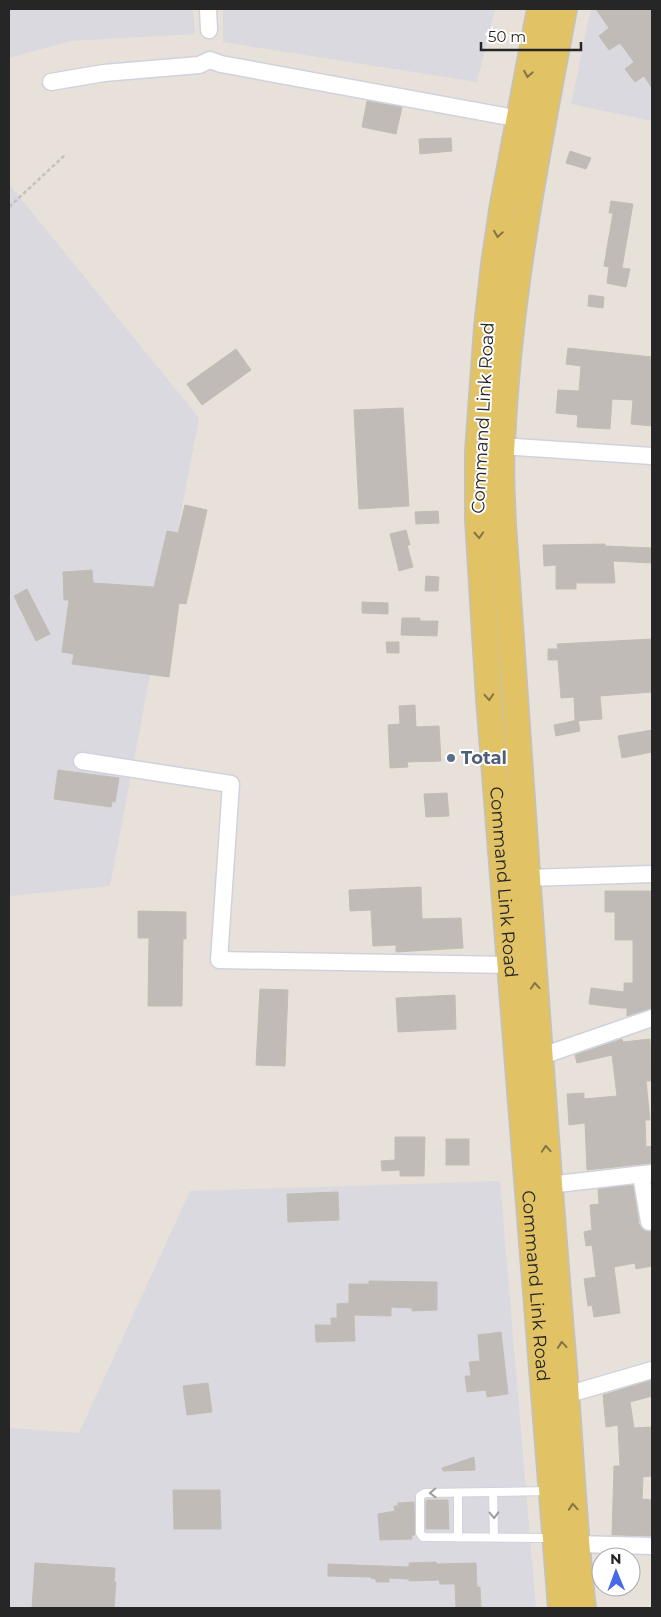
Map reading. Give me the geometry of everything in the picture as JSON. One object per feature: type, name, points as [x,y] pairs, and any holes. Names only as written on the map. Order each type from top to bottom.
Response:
[{"type":"main road","name":"Command Link Road","points":[[540,9],[503,204],[494,264],[487,327],[478,452],[478,519],[489,699],[552,1491],[583,1608]]},
{"type":"main road","name":"Command Link Road","points":[[561,1608],[565,1541],[566,1396],[539,1057],[503,524],[501,446],[516,283],[539,142],[564,9]]},
{"type":"street","points":[[208,9],[209,30]]},
{"type":"street","points":[[52,82],[104,73],[200,64],[210,60],[221,64],[520,119]]},
{"type":"street","points":[[501,446],[652,456]]},
{"type":"street","points":[[82,761],[231,784],[219,960],[510,965]]},
{"type":"street","points":[[528,878],[652,874]]},
{"type":"street","points":[[539,1057],[652,1018]]},
{"type":"street","points":[[548,1185],[646,1174],[649,1222]]},
{"type":"street","points":[[566,1396],[652,1370]]},
{"type":"street","points":[[565,1541],[652,1546]]},
{"type":"lane","points":[[552,1491],[424,1493],[420,1496],[420,1533],[423,1537],[494,1537],[565,1541]]},
{"type":"lane","points":[[493,1492],[494,1537]]},
{"type":"lane","points":[[458,1493],[458,1537]]},
{"type":"path","points":[[9,207],[65,155]]},
{"type":"shaded area","points":[[9,9],[193,9],[195,34],[70,41],[9,58]]},
{"type":"shaded area","points":[[223,9],[495,9],[477,82],[223,42]]},
{"type":"shaded area","points":[[591,9],[652,9],[652,121],[571,104]]},
{"type":"shaded area","points":[[9,184],[199,418],[110,886],[9,896]]},
{"type":"shaded area","points":[[500,1181],[536,1608],[9,1608],[9,1428],[79,1433],[190,1191]]},
{"type":"building","points":[[596,9],[652,9],[652,88],[644,76],[635,82],[625,69],[634,62],[620,43],[609,50],[599,36],[609,28]]},
{"type":"building","points":[[367,101],[402,107],[396,134],[362,127]]},
{"type":"building","points":[[451,138],[452,151],[420,154],[419,139]]},
{"type":"building","points":[[570,151],[591,158],[586,169],[566,163]]},
{"type":"building","points":[[611,201],[633,204],[622,268],[630,269],[626,287],[607,283],[609,267],[604,266],[613,213],[609,213]]},
{"type":"building","points":[[589,295],[604,297],[603,308],[588,306]]},
{"type":"building","points":[[568,348],[652,357],[652,426],[631,424],[633,400],[612,399],[610,429],[577,427],[578,415],[556,413],[558,390],[579,391],[581,366],[566,364]]},
{"type":"building","points":[[236,349],[251,370],[202,405],[187,384]]},
{"type":"building","points":[[403,408],[409,506],[359,509],[354,410]]},
{"type":"building","points":[[185,505],[207,510],[186,604],[179,603],[169,677],[72,664],[74,654],[62,652],[69,600],[64,600],[63,572],[92,570],[93,583],[154,587],[167,531],[178,533]]},
{"type":"building","points":[[438,511],[439,523],[416,524],[415,512]]},
{"type":"building","points":[[406,530],[410,545],[407,545],[413,567],[399,571],[390,534]]},
{"type":"building","points":[[605,544],[605,546],[652,548],[652,563],[613,561],[615,583],[576,583],[576,589],[556,589],[556,565],[544,566],[543,545]]},
{"type":"building","points":[[426,576],[439,577],[438,591],[425,591]]},
{"type":"building","points":[[27,589],[50,634],[36,641],[14,596]]},
{"type":"building","points":[[362,602],[388,603],[388,614],[362,613]]},
{"type":"building","points":[[402,618],[438,621],[437,636],[401,635]]},
{"type":"building","points":[[652,639],[652,692],[600,696],[602,719],[575,721],[574,697],[561,698],[558,660],[548,660],[548,649],[558,649],[557,644]]},
{"type":"building","points":[[386,642],[399,642],[399,653],[387,653]]},
{"type":"building","points":[[415,705],[416,727],[439,726],[441,761],[407,762],[408,767],[390,768],[388,725],[400,724],[399,706]]},
{"type":"building","points":[[578,720],[580,731],[556,736],[554,725]]},
{"type":"building","points":[[652,730],[652,752],[622,758],[618,736]]},
{"type":"building","points":[[58,770],[119,778],[115,802],[112,801],[111,807],[54,799]]},
{"type":"building","points":[[447,793],[449,816],[426,817],[424,794]]},
{"type":"building","points":[[421,887],[422,919],[461,918],[463,948],[396,952],[396,945],[373,946],[371,910],[350,911],[349,890]]},
{"type":"building","points":[[605,891],[652,891],[652,1008],[627,1016],[627,1008],[589,1004],[591,988],[624,992],[624,983],[633,983],[633,940],[615,940],[615,912],[605,912]]},
{"type":"building","points":[[138,911],[186,912],[186,939],[183,939],[182,1006],[148,1006],[149,938],[138,938]]},
{"type":"building","points":[[260,989],[288,990],[285,1066],[256,1065]]},
{"type":"building","points":[[455,995],[456,1029],[398,1032],[396,998]]},
{"type":"building","points":[[622,1039],[623,1042],[650,1039],[652,1081],[646,1081],[650,1120],[645,1120],[646,1147],[652,1146],[652,1163],[587,1170],[585,1123],[569,1125],[567,1094],[584,1093],[584,1099],[617,1096],[612,1055],[577,1063],[575,1055]]},
{"type":"building","points":[[395,1137],[425,1137],[424,1176],[400,1176],[400,1170],[382,1171],[381,1161],[395,1160]]},
{"type":"building","points":[[446,1139],[469,1139],[469,1165],[446,1165]]},
{"type":"building","points":[[633,1185],[639,1224],[645,1231],[652,1231],[652,1266],[636,1269],[635,1263],[614,1267],[620,1313],[594,1317],[592,1305],[588,1306],[584,1279],[596,1277],[592,1245],[586,1246],[584,1232],[592,1230],[590,1205],[599,1204],[598,1189]]},
{"type":"building","points":[[338,1192],[339,1220],[288,1222],[287,1194]]},
{"type":"building","points":[[369,1281],[437,1282],[437,1310],[412,1311],[412,1308],[391,1307],[391,1316],[354,1315],[355,1341],[316,1342],[315,1325],[331,1325],[331,1318],[337,1318],[337,1304],[349,1303],[349,1284],[369,1284]]},
{"type":"building","points":[[501,1332],[508,1394],[487,1397],[486,1390],[467,1392],[465,1376],[471,1376],[469,1362],[480,1361],[478,1335]]},
{"type":"building","points":[[652,1380],[652,1396],[630,1402],[634,1428],[652,1427],[652,1476],[643,1477],[642,1499],[652,1500],[652,1536],[612,1535],[614,1466],[620,1466],[618,1425],[606,1427],[603,1395]]},
{"type":"building","points":[[208,1383],[212,1412],[187,1415],[183,1386]]},
{"type":"building","points":[[474,1457],[475,1470],[443,1471],[442,1468]]},
{"type":"building","points":[[173,1490],[220,1490],[221,1529],[174,1529]]},
{"type":"building","points":[[427,1500],[448,1500],[449,1529],[426,1529]]},
{"type":"building","points":[[414,1502],[415,1535],[412,1535],[412,1539],[380,1540],[378,1514],[395,1511],[394,1506],[398,1506],[398,1503]]},
{"type":"building","points":[[436,1562],[437,1564],[476,1563],[477,1587],[480,1587],[481,1608],[456,1608],[455,1584],[440,1584],[439,1580],[409,1581],[409,1579],[389,1578],[389,1582],[376,1582],[376,1579],[371,1577],[328,1576],[328,1564],[409,1567],[409,1563]]},
{"type":"building","points":[[35,1563],[115,1568],[114,1608],[32,1608]]},
{"type":"place","name":"Total","points":[[451,758]]}]
